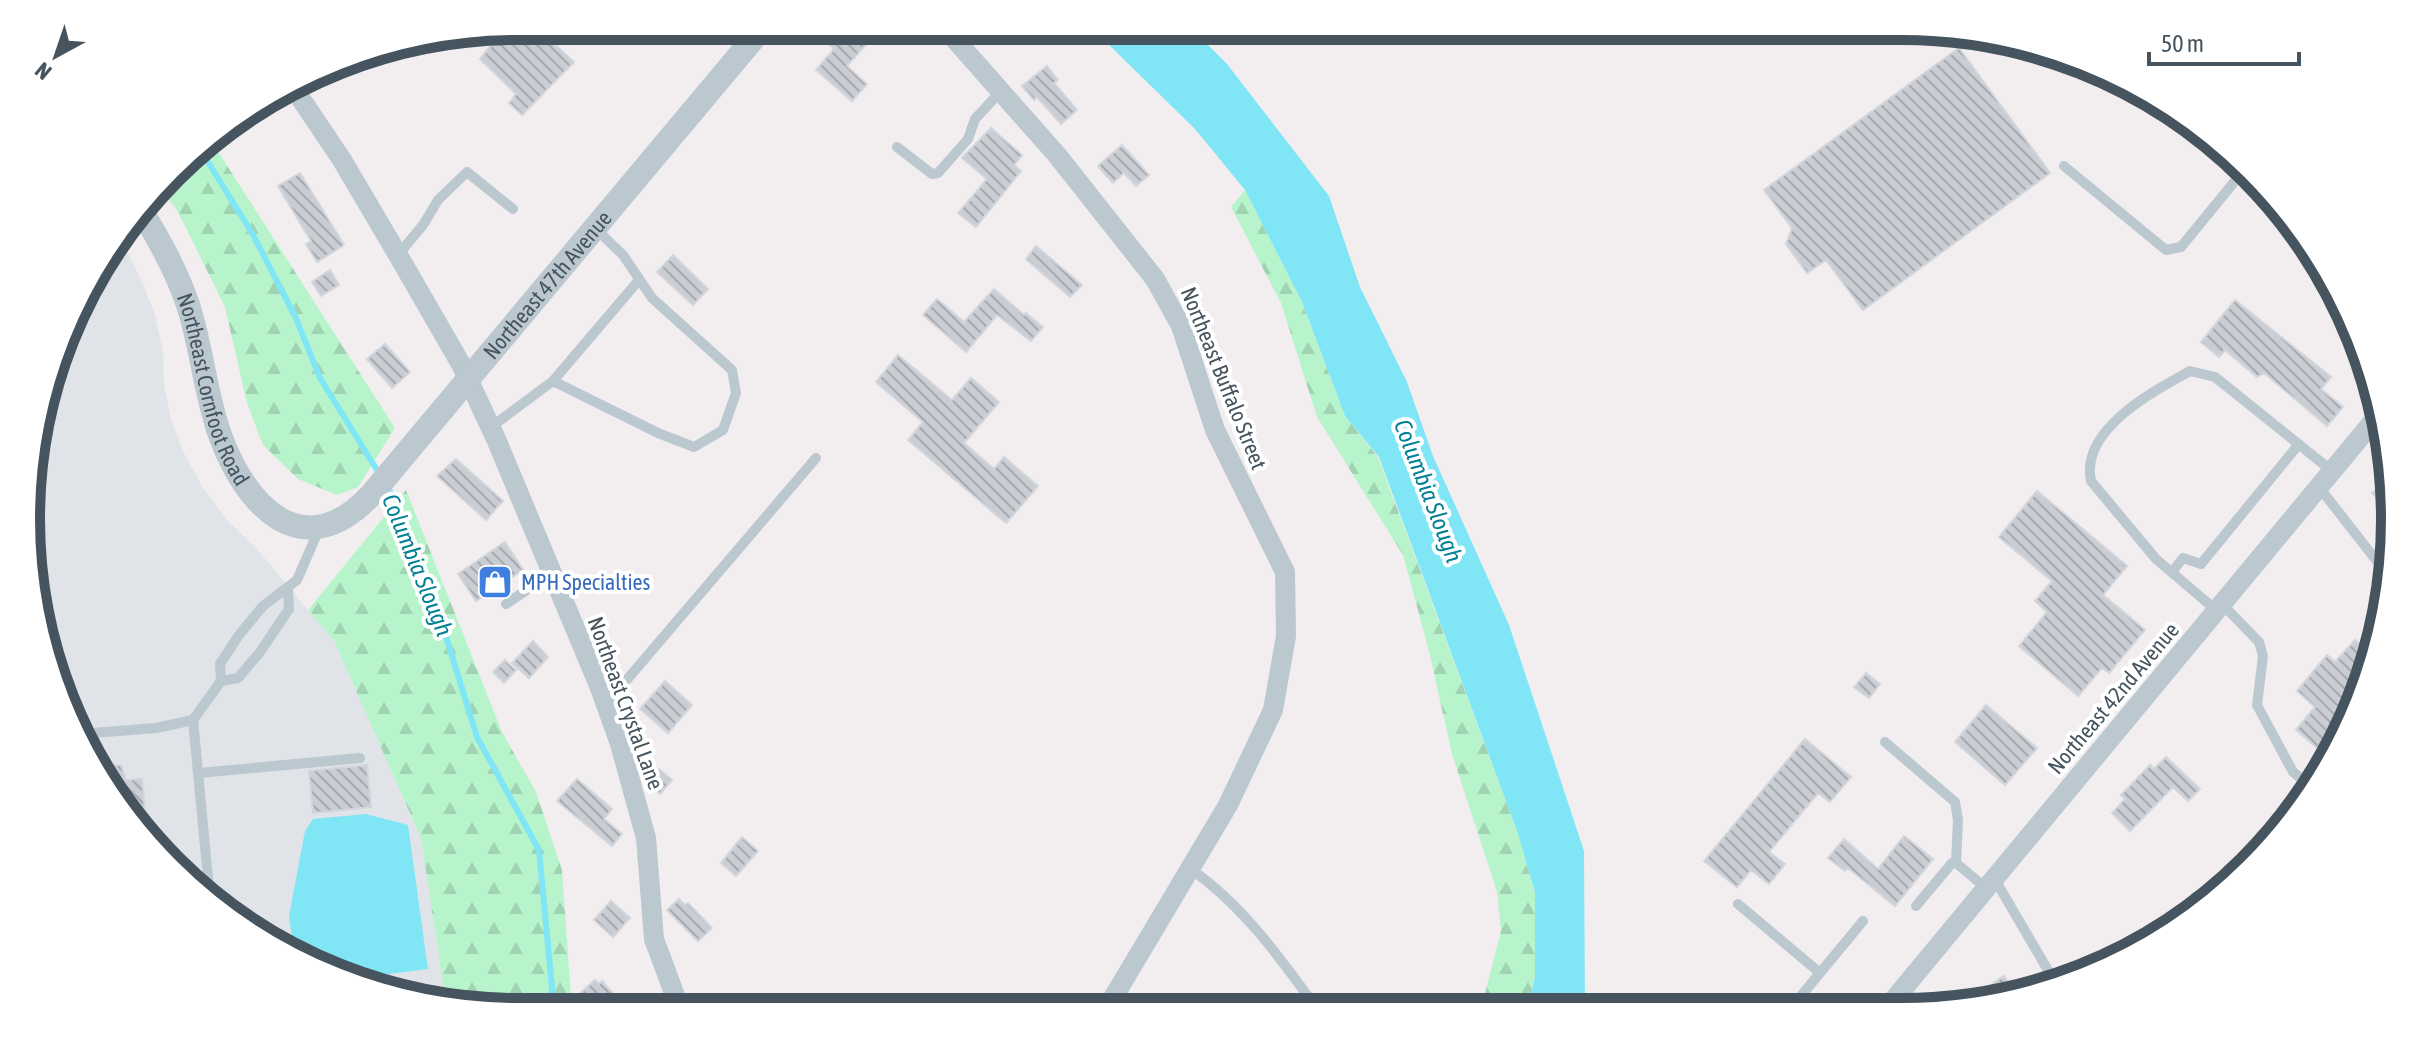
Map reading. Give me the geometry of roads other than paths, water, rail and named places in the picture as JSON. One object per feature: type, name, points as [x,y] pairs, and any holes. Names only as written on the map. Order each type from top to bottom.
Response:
[{"type":"street","name":"Northeast 47th Avenue","points":[[320,527],[349,515],[371,495],[752,40]]},
{"type":"street","name":"Northeast Buffalo Street","points":[[955,40],[1057,155],[1155,279],[1170,303],[1190,348],[1204,404],[1215,430],[1285,572],[1286,636],[1273,710],[1228,805],[1113,998]]},
{"type":"street","name":"Northeast Crystal Lane","points":[[298,94],[342,160],[398,255],[468,379],[491,427],[606,705],[624,758],[646,838],[657,950],[676,998]]},
{"type":"street","name":"Northeast Cornfoot Road","points":[[146,219],[166,254],[187,303],[217,425],[235,470],[256,498],[281,519],[294,527],[320,527]]},
{"type":"street","name":"Northeast 42nd Avenue","points":[[1895,998],[2371,424]]},
{"type":"lane","points":[[897,147],[932,174],[938,173],[968,139],[975,119],[1001,91]]},
{"type":"lane","points":[[2064,166],[2166,250],[2181,247],[2238,177]]},
{"type":"lane","points":[[398,255],[423,225],[438,200],[467,172],[513,209]]},
{"type":"lane","points":[[553,381],[658,433],[694,447],[723,430],[736,393],[732,370],[652,298],[623,255],[594,228]]},
{"type":"lane","points":[[491,427],[553,381],[639,280]]},
{"type":"lane","points":[[2303,780],[2293,772],[2257,705],[2263,656],[2259,642],[2156,559],[2091,481],[2088,467],[2099,438],[2145,396],[2190,371],[2215,377],[2299,444],[2326,479],[2379,562]]},
{"type":"lane","points":[[2172,572],[2183,558],[2201,564],[2299,444]]},
{"type":"lane","points":[[606,705],[816,458]]},
{"type":"lane","points":[[90,733],[156,728],[193,720],[221,681],[220,664],[239,635],[263,606],[297,580],[320,527]]},
{"type":"lane","points":[[506,604],[552,573]]},
{"type":"lane","points":[[221,681],[238,678],[260,652],[289,609],[288,589]]},
{"type":"lane","points":[[193,720],[209,884]]},
{"type":"lane","points":[[1885,742],[1955,802],[1958,820],[1956,863]]},
{"type":"lane","points":[[199,773],[360,758]]},
{"type":"lane","points":[[1916,906],[1952,863],[1956,863],[1990,883],[2050,975]]},
{"type":"lane","points":[[1189,868],[1212,883],[1278,955],[1309,998]]},
{"type":"lane","points":[[1738,904],[1820,973]]},
{"type":"lane","points":[[1799,998],[1863,921]]},
{"type":"water","points":[[1105,40],[1203,40],[1227,64],[1329,196],[1360,287],[1407,382],[1433,456],[1509,625],[1584,851],[1585,998],[1530,998],[1535,977],[1535,892],[1517,831],[1379,457],[1345,416],[1302,302],[1245,190],[1195,129]]},
{"type":"water","points":[[366,814],[408,825],[428,969],[374,976],[292,941],[289,916],[305,831],[313,819]]},
{"type":"water","points":[[2212,884],[2187,904],[2192,893]]},
{"type":"waterway","name":"Columbia Slough","points":[[205,157],[252,233],[295,316],[320,378],[380,475]]},
{"type":"waterway","name":"Columbia Slough","points":[[386,485],[395,499],[436,604],[477,737],[539,850],[552,998]]},
{"type":"place","name":"MPH Specialties","points":[[495,582]]}]
